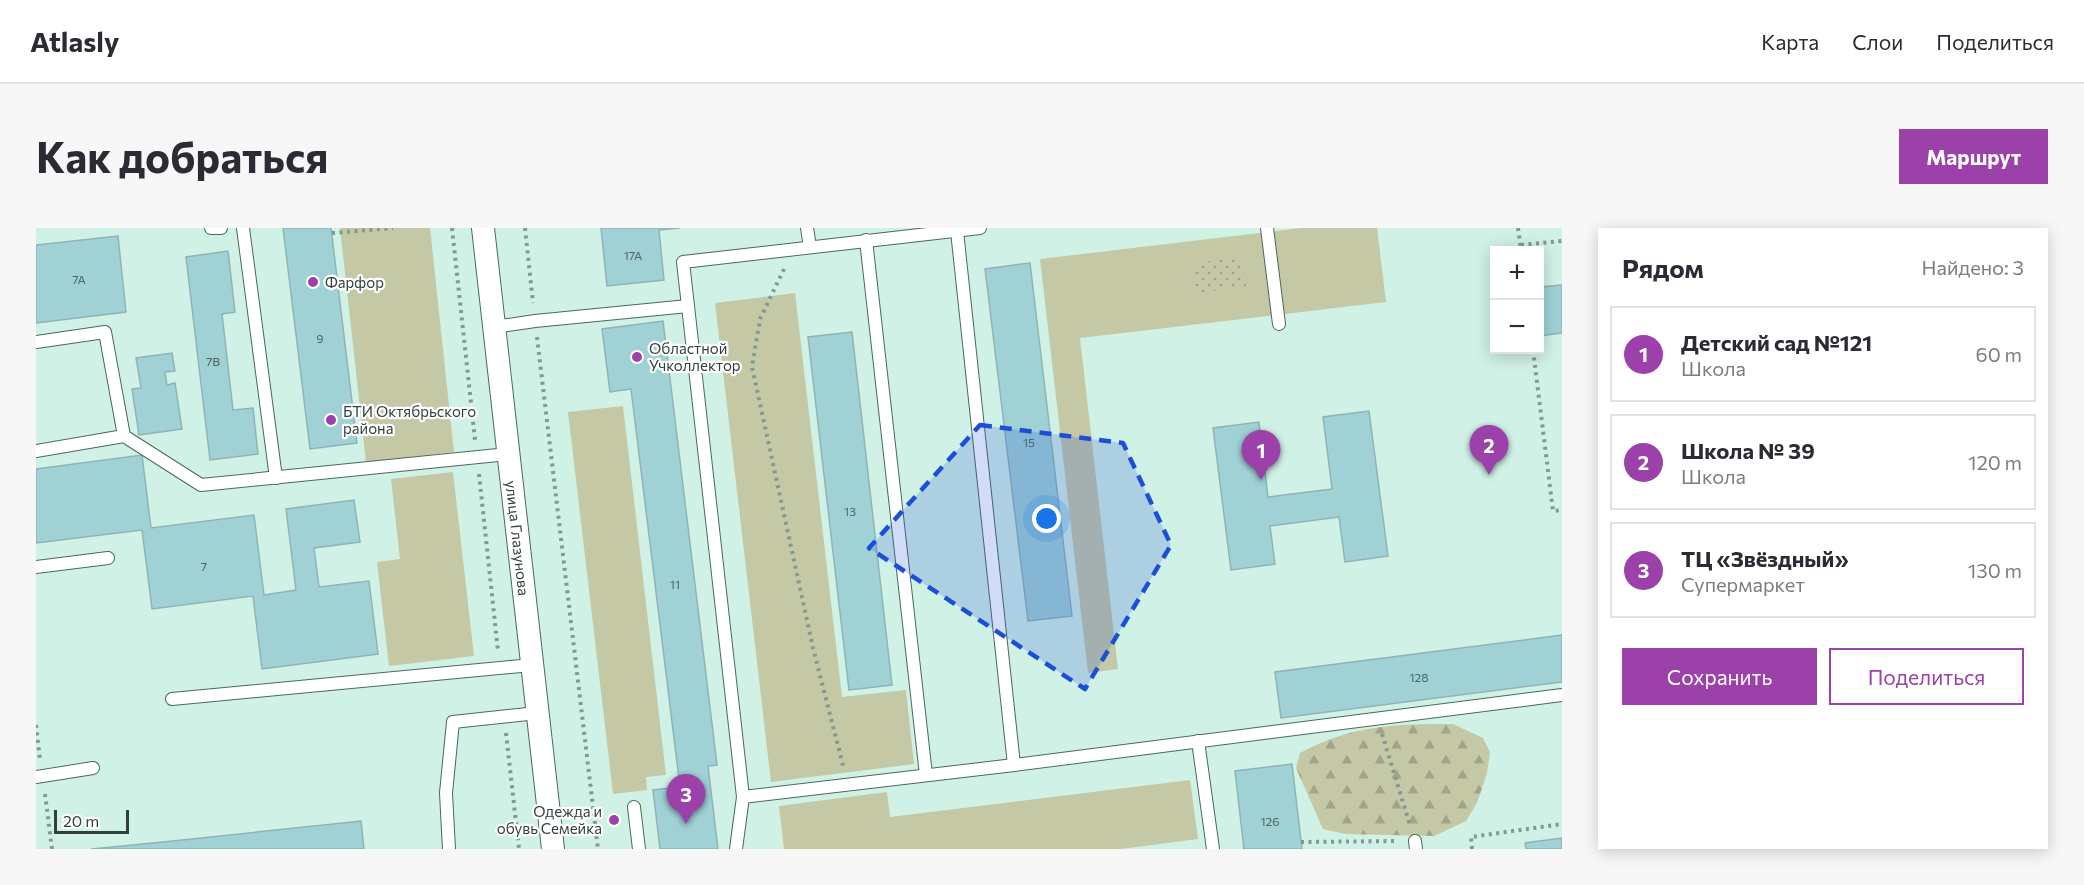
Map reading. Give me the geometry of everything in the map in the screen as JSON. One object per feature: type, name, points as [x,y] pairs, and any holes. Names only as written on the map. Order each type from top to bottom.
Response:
[{"type":"street","name":"улица Глазунова","points":[[483,228],[553,849]]},
{"type":"lane","points":[[211,228],[220,228]]},
{"type":"lane","points":[[243,228],[276,478]]},
{"type":"lane","points":[[807,228],[810,247]]},
{"type":"lane","points":[[736,849],[743,797],[683,262],[980,228]]},
{"type":"lane","points":[[1267,228],[1280,324]]},
{"type":"lane","points":[[957,231],[1014,765]]},
{"type":"lane","points":[[866,240],[926,775]]},
{"type":"lane","points":[[494,327],[688,306]]},
{"type":"lane","points":[[36,342],[105,332],[124,436]]},
{"type":"lane","points":[[36,451],[124,436],[201,485],[508,454]]},
{"type":"lane","points":[[36,567],[108,558]]},
{"type":"lane","points":[[172,699],[532,665]]},
{"type":"lane","points":[[743,797],[1562,695]]},
{"type":"lane","points":[[449,849],[446,793],[453,722],[537,713]]},
{"type":"lane","points":[[1198,741],[1213,849]]},
{"type":"lane","points":[[36,777],[93,768]]},
{"type":"lane","points":[[634,807],[639,849]]},
{"type":"path","points":[[332,232],[393,228]]},
{"type":"path","points":[[452,228],[500,668]]},
{"type":"path","points":[[525,228],[598,849]]},
{"type":"path","points":[[1518,228],[1521,246]]},
{"type":"path","points":[[1533,246],[1562,241]]},
{"type":"path","points":[[786,250],[784,273],[760,319],[752,366],[813,648],[846,784]]},
{"type":"path","points":[[1533,354],[1553,511],[1562,510]]},
{"type":"path","points":[[505,716],[519,849]]},
{"type":"path","points":[[1301,842],[1415,845],[1377,719]]},
{"type":"path","points":[[1472,849],[1471,837],[1562,824]]},
{"type":"highlighted area","points":[[980,425],[1123,443],[1171,545],[1085,689],[869,548]]},
{"type":"green space","points":[[340,228],[430,228],[454,452],[366,462]]},
{"type":"green space","points":[[1301,228],[1377,228],[1386,302],[1080,338],[1118,669],[1088,673],[1040,259]]},
{"type":"green space","points":[[1242,257],[1246,287],[1197,293],[1193,263]]},
{"type":"green space","points":[[795,293],[842,697],[906,690],[914,764],[771,782],[715,303]]},
{"type":"green space","points":[[623,406],[666,775],[646,777],[647,790],[613,794],[568,412]]},
{"type":"green space","points":[[453,472],[474,656],[389,666],[377,562],[400,559],[391,479]]},
{"type":"green space","points":[[1453,724],[1483,738],[1490,752],[1487,773],[1477,803],[1466,821],[1434,836],[1345,834],[1323,829],[1296,768],[1300,753],[1337,737],[1374,728]]},
{"type":"green space","points":[[1190,780],[1198,839],[1121,849],[784,849],[779,806],[887,792],[890,817]]},
{"type":"building","points":[[283,228],[331,228],[357,443],[310,449]]},
{"type":"building","points":[[601,228],[680,228],[659,230],[664,280],[607,286]]},
{"type":"building","points":[[118,236],[126,312],[36,323],[36,245]]},
{"type":"building","points":[[228,251],[235,312],[222,314],[233,410],[253,408],[258,454],[210,460],[186,257]]},
{"type":"building","points":[[1030,263],[1072,616],[1028,621],[985,269]]},
{"type":"building","points":[[1562,285],[1562,333],[1544,335],[1544,287]]},
{"type":"building","points":[[663,321],[717,765],[708,766],[718,849],[660,849],[653,790],[680,787],[631,389],[610,392],[602,329]]},
{"type":"building","points":[[852,332],[892,685],[849,690],[808,337]]},
{"type":"building","points":[[172,353],[175,371],[165,372],[167,385],[175,383],[182,429],[139,435],[132,389],[141,388],[136,358]]},
{"type":"building","points":[[1369,411],[1388,556],[1345,562],[1339,517],[1270,526],[1275,564],[1231,570],[1213,428],[1259,422],[1268,497],[1332,489],[1323,417]]},
{"type":"building","points":[[142,455],[151,528],[254,515],[264,595],[296,590],[286,509],[354,500],[360,542],[314,548],[319,587],[369,581],[378,654],[262,669],[253,596],[152,609],[142,530],[36,543],[36,469]]},
{"type":"building","points":[[1562,635],[1562,682],[1281,718],[1275,672]]},
{"type":"building","points":[[1292,764],[1302,849],[1244,849],[1235,771]]},
{"type":"building","points":[[361,821],[364,849],[91,849],[163,842]]},
{"type":"building","points":[[1562,838],[1562,849],[1526,849],[1525,843]]},
{"type":"place","name":"Фарфор","points":[[313,282]]},
{"type":"place","name":"Областной Учколлектор","points":[[637,357]]},
{"type":"place","name":"БТИ Октябрьского района","points":[[331,420]]},
{"type":"place","name":"Школа № 39","points":[[1489,475]]},
{"type":"place","name":"Детский сад №121","points":[[1261,480]]},
{"type":"place","name":"Одежда и обувь Семейка","points":[[614,820]]},
{"type":"place","name":"ТЦ «Звёздный»","points":[[686,824]]}]
